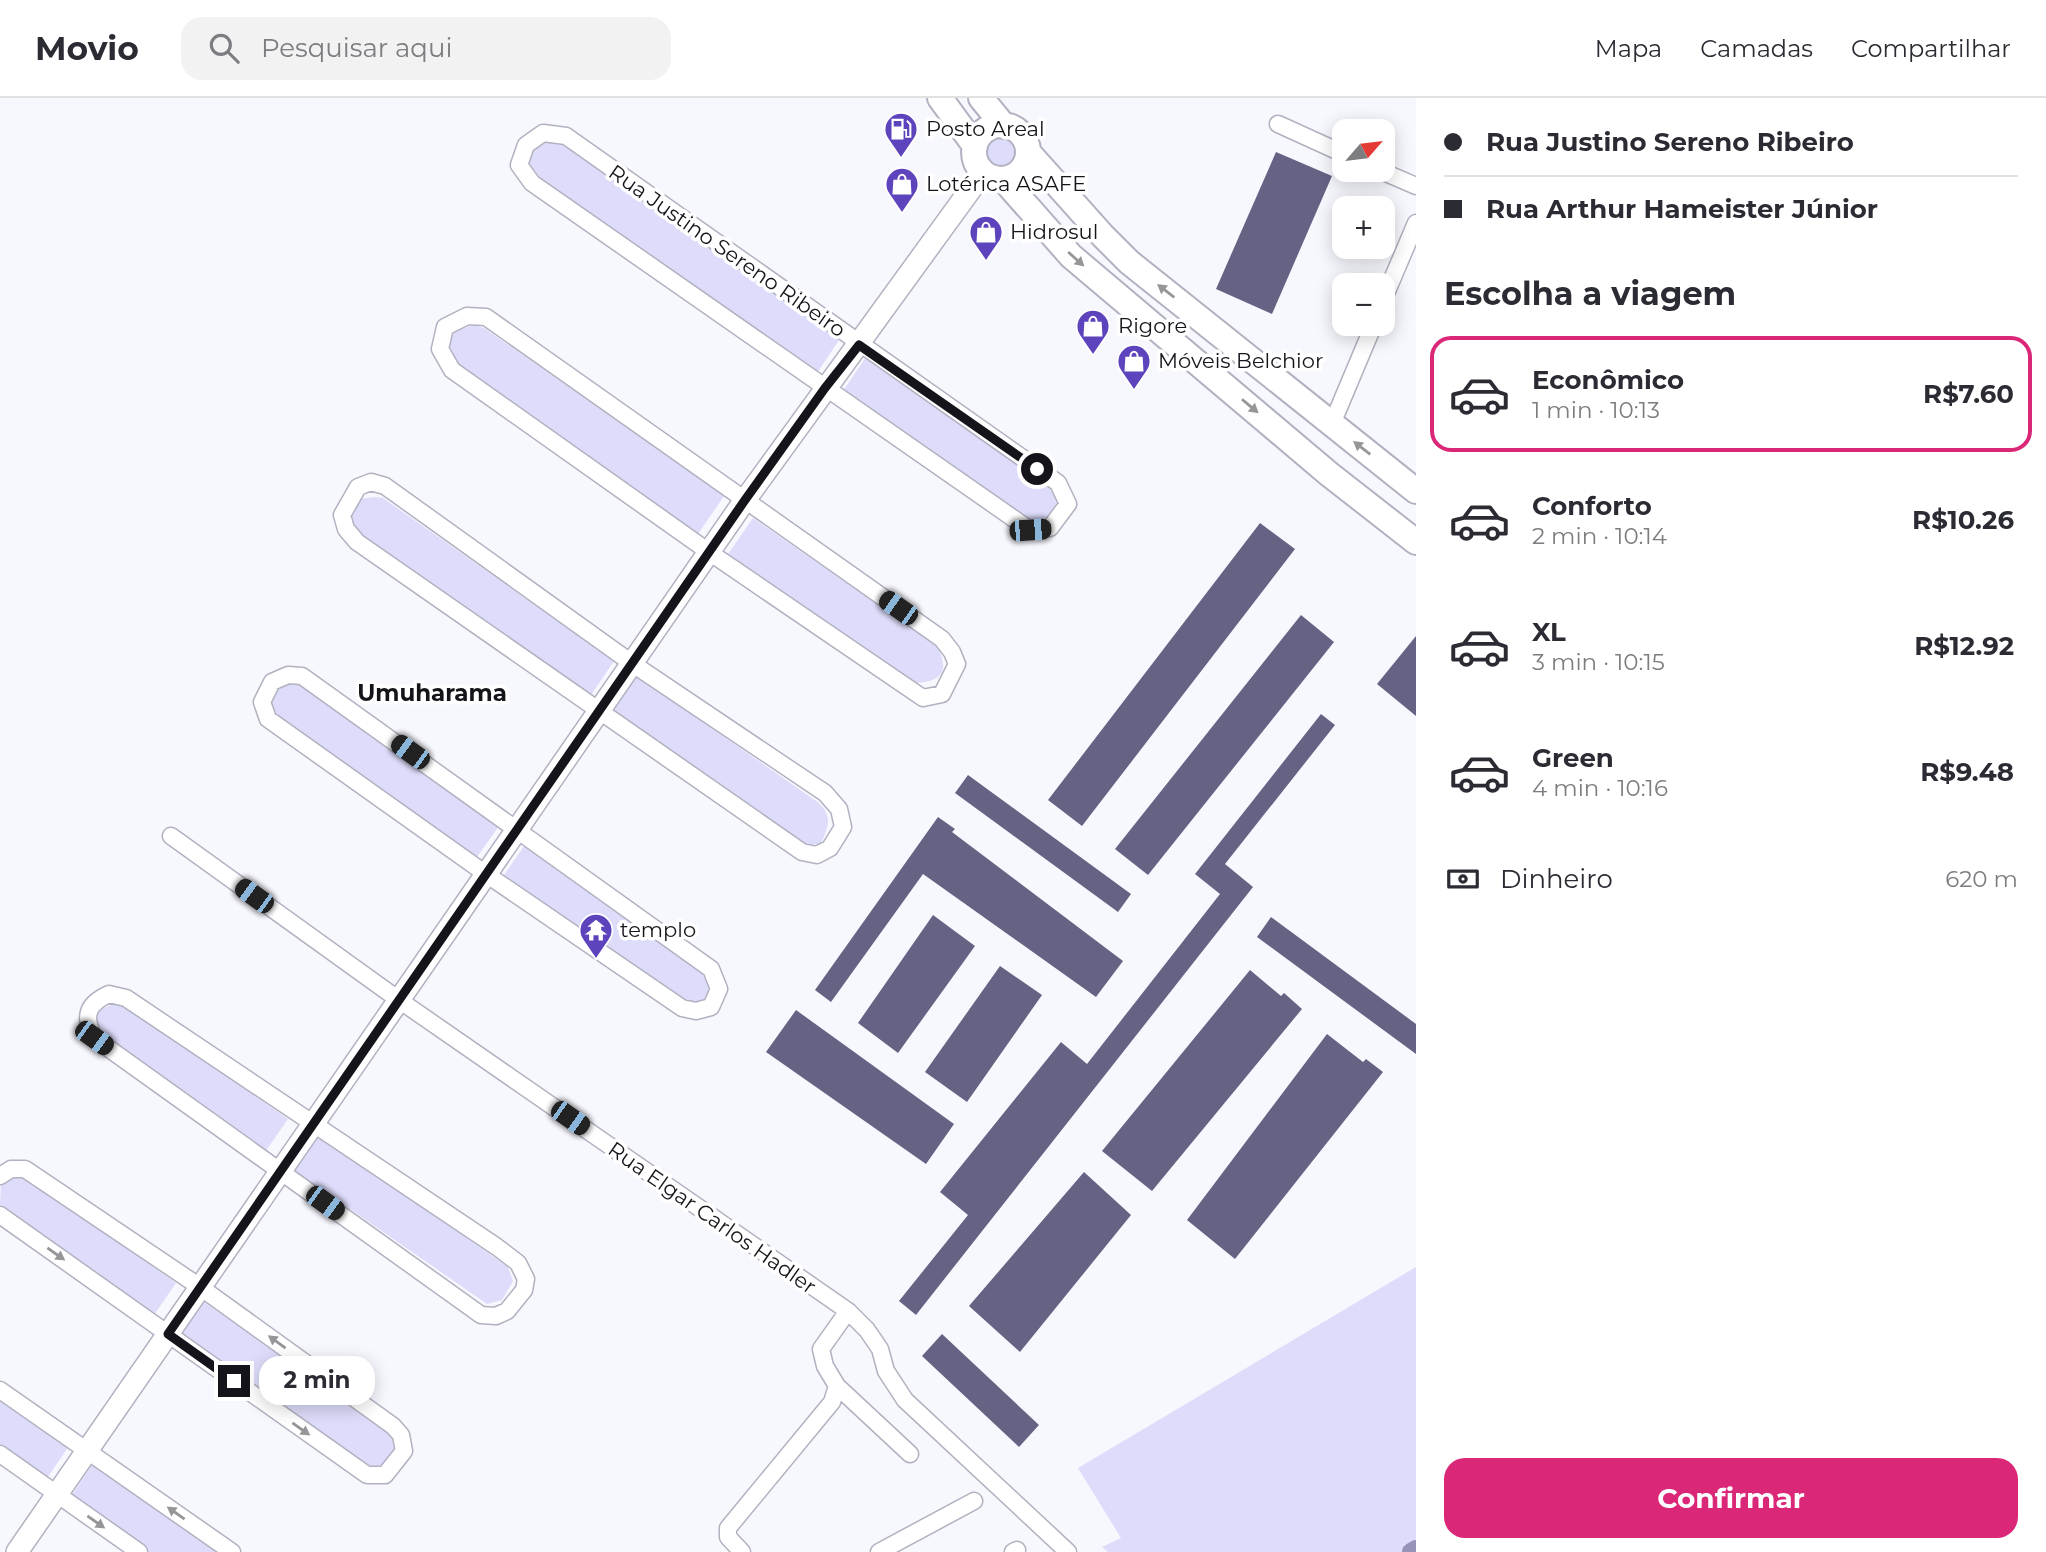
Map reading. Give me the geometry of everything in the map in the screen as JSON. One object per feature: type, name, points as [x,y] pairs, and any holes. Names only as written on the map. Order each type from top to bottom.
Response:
[{"type":"main road","points":[[940,98],[983,171],[1071,256],[1329,474],[1416,542]]},
{"type":"main road","points":[[981,98],[1004,126],[1021,134],[1028,152],[1129,262],[1416,491]]},
{"type":"main road","points":[[983,171],[978,139],[989,128],[1004,126]]},
{"type":"main road","points":[[983,171],[1018,174],[1024,168],[1028,152]]},
{"type":"street","points":[[1278,124],[1332,149]]},
{"type":"street","name":"Rua Justino Sereno Ribeiro","points":[[543,133],[566,136],[1058,483],[1068,504],[1050,528],[1030,530],[825,388],[532,183],[519,165],[526,145],[543,133]]},
{"type":"street","points":[[17,1552],[745,500],[983,171]]},
{"type":"street","points":[[1395,177],[1416,186]]},
{"type":"street","points":[[1395,273],[1416,223]]},
{"type":"street","points":[[467,316],[485,317],[942,639],[957,664],[942,694],[923,698],[709,552],[452,370],[440,349],[445,327],[467,316]]},
{"type":"street","points":[[1332,424],[1369,336]]},
{"type":"street","points":[[371,482],[385,486],[633,664],[825,793],[839,809],[843,827],[830,848],[817,855],[802,852],[600,710],[356,542],[346,529],[342,515],[358,487],[371,482]]},
{"type":"street","points":[[288,675],[302,676],[711,969],[719,989],[711,1007],[696,1012],[682,1007],[486,874],[268,719],[262,702],[272,682],[288,675]]},
{"type":"street","name":"Rua Elgar Carlos Hadler","points":[[170,836],[399,1000],[848,1311],[867,1330],[880,1349],[886,1371],[905,1399],[1068,1552]]},
{"type":"street","points":[[109,994],[126,998],[314,1124],[518,1263],[526,1279],[524,1290],[507,1311],[496,1316],[481,1315],[280,1171],[94,1038],[87,1024],[89,1011],[96,1000],[109,994]]},
{"type":"street","points":[[0,1176],[10,1169],[25,1169],[200,1287],[393,1426],[401,1435],[404,1451],[384,1475],[367,1475],[0,1215]]},
{"type":"street","points":[[848,1311],[821,1349],[825,1366],[837,1386],[911,1454]]},
{"type":"street","points":[[742,1552],[728,1537],[728,1528],[832,1402],[837,1386]]},
{"type":"street","points":[[0,1390],[232,1552]]},
{"type":"street","points":[[0,1454],[139,1552]]},
{"type":"street","points":[[879,1552],[974,1501]]},
{"type":"shaded area","points":[[1000,136],[1011,141],[1016,152],[1011,163],[1000,168],[989,163],[984,152],[989,141]]},
{"type":"shaded area","points":[[544,142],[563,145],[841,337],[817,373],[536,180],[528,162],[530,148]]},
{"type":"shaded area","points":[[474,325],[484,328],[724,496],[698,534],[457,365],[446,347],[454,331]]},
{"type":"shaded area","points":[[866,357],[1053,488],[1057,502],[1045,521],[1029,521],[843,391]]},
{"type":"shaded area","points":[[383,498],[614,661],[589,698],[360,537],[352,523],[353,510],[358,499]]},
{"type":"shaded area","points":[[753,518],[937,646],[943,662],[941,674],[932,680],[915,683],[728,554]]},
{"type":"shaded area","points":[[634,674],[819,803],[828,818],[821,844],[800,845],[608,712]]},
{"type":"shaded area","points":[[290,680],[304,685],[501,823],[477,857],[274,715],[269,700],[277,687]]},
{"type":"shaded area","points":[[524,846],[706,971],[713,989],[708,1003],[697,1006],[682,1002],[502,878]]},
{"type":"shaded area","points":[[114,1004],[127,1006],[288,1119],[265,1152],[101,1037],[94,1020],[99,1011]]},
{"type":"shaded area","points":[[318,1135],[508,1267],[513,1281],[502,1300],[487,1304],[294,1170]]},
{"type":"shaded area","points":[[23,1176],[176,1283],[154,1315],[4,1211],[0,1204],[1,1184],[14,1177]]},
{"type":"shaded area","points":[[1416,1267],[1416,1544],[1402,1552],[1108,1552],[1102,1547],[1121,1538],[1078,1468]]},
{"type":"shaded area","points":[[202,1301],[394,1431],[399,1445],[387,1464],[373,1468],[179,1336]]},
{"type":"shaded area","points":[[0,1398],[69,1446],[47,1478],[0,1445]]},
{"type":"shaded area","points":[[92,1465],[219,1552],[147,1552],[70,1498]]},
{"type":"building","points":[[1276,152],[1332,176],[1272,314],[1216,289]]},
{"type":"building","points":[[1260,523],[1295,549],[1082,826],[1048,800]]},
{"type":"building","points":[[1301,615],[1334,642],[1148,875],[1115,849]]},
{"type":"building","points":[[1416,636],[1416,716],[1377,684]]},
{"type":"building","points":[[1321,714],[1335,725],[1225,864],[1253,887],[916,1315],[899,1301],[968,1215],[940,1192],[1061,1042],[1087,1064],[1220,894],[1195,874]]},
{"type":"building","points":[[968,775],[1131,894],[1118,912],[955,793]]},
{"type":"building","points":[[938,817],[955,829],[952,832],[1123,961],[1096,997],[923,874],[831,1002],[815,990]]},
{"type":"building","points":[[933,915],[975,946],[898,1053],[858,1023]]},
{"type":"building","points":[[1271,917],[1416,1024],[1416,1054],[1257,937]]},
{"type":"building","points":[[1000,966],[1042,995],[967,1102],[925,1072]]},
{"type":"building","points":[[1250,970],[1281,996],[1284,993],[1302,1009],[1152,1191],[1102,1151]]},
{"type":"building","points":[[796,1010],[954,1124],[926,1164],[766,1052]]},
{"type":"building","points":[[1327,1034],[1363,1062],[1366,1059],[1383,1072],[1235,1259],[1187,1220]]},
{"type":"building","points":[[1084,1172],[1131,1215],[1020,1352],[969,1306]]},
{"type":"building","points":[[942,1334],[1039,1425],[1019,1447],[922,1356]]},
{"type":"waterway","points":[[1411,1552],[1416,1549]]},
{"type":"place","name":"Posto Areal","points":[[901,159]]},
{"type":"place","name":"Lotérica ASAFE","points":[[902,214]]},
{"type":"place","name":"Hidrosul","points":[[986,262]]},
{"type":"place","name":"Rigore","points":[[1093,356]]},
{"type":"place","name":"Móveis Belchior","points":[[1134,391]]},
{"type":"place","name":"templo","points":[[596,960]]},
{"type":"district","name":"Umuharama","points":[[432,693]]},
{"type":"route","points":[[234,1381],[168,1334],[745,500],[859,345],[1037,469]]}]
